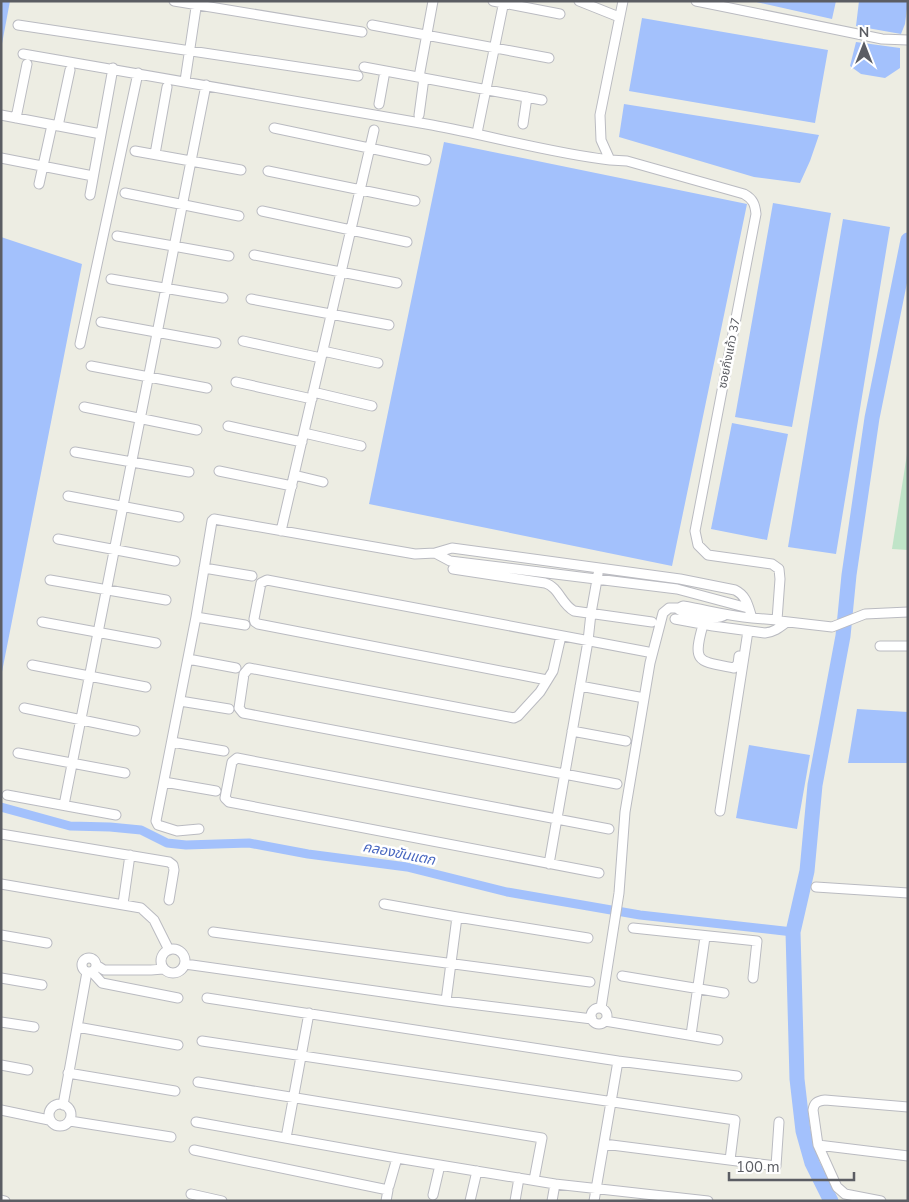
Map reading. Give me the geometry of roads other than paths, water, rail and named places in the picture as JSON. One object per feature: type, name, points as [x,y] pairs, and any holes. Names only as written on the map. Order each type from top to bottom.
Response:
[{"type":"street","points":[[174,1],[197,3],[362,32]]},
{"type":"street","points":[[419,115],[421,78],[432,1]]},
{"type":"street","points":[[493,1],[560,14]]},
{"type":"street","points":[[579,1],[604,13],[620,17]]},
{"type":"street","points":[[610,160],[601,140],[600,115],[623,1]]},
{"type":"street","points":[[696,1],[882,39],[908,40]]},
{"type":"street","points":[[477,133],[504,2]]},
{"type":"street","points":[[185,81],[197,3]]},
{"type":"street","points":[[18,24],[358,76]]},
{"type":"street","points":[[372,25],[550,58]]},
{"type":"street","points":[[23,54],[206,84],[477,133],[610,160]]},
{"type":"street","points":[[16,118],[26,64]]},
{"type":"street","points":[[364,67],[542,100]]},
{"type":"street","points":[[90,195],[113,68]]},
{"type":"street","points":[[39,184],[70,70]]},
{"type":"street","points":[[379,104],[385,71]]},
{"type":"street","points":[[80,344],[138,73]]},
{"type":"street","points":[[64,805],[206,84]]},
{"type":"street","points":[[155,154],[167,87]]},
{"type":"street","points":[[523,124],[527,97]]},
{"type":"street","points":[[1,115],[101,134]]},
{"type":"street","points":[[274,128],[426,160]]},
{"type":"street","points":[[281,531],[374,130]]},
{"type":"street","points":[[135,151],[241,170]]},
{"type":"street","points":[[1,158],[93,176]]},
{"type":"street","name":"ซอยกิ่งแก้ว 37","points":[[610,160],[627,160],[744,194],[752,199],[755,206],[756,214],[695,531],[701,550],[708,555],[772,564],[778,569],[780,579],[777,620]]},
{"type":"street","points":[[268,171],[415,201]]},
{"type":"street","points":[[125,193],[239,216]]},
{"type":"street","points":[[262,211],[407,242]]},
{"type":"street","points":[[117,236],[229,256]]},
{"type":"street","points":[[254,255],[397,283]]},
{"type":"street","points":[[111,278],[223,298]]},
{"type":"street","points":[[251,299],[388,325]]},
{"type":"street","points":[[101,322],[216,343]]},
{"type":"street","points":[[243,341],[378,363]]},
{"type":"street","points":[[91,366],[207,388]]},
{"type":"street","points":[[236,382],[372,406]]},
{"type":"street","points":[[84,407],[197,430]]},
{"type":"street","points":[[228,426],[361,446]]},
{"type":"street","points":[[75,452],[189,472]]},
{"type":"street","points":[[219,471],[292,486]]},
{"type":"street","points":[[294,475],[323,482]]},
{"type":"street","points":[[68,496],[179,517]]},
{"type":"street","points":[[199,829],[173,831],[156,823],[196,618],[212,521],[214,519],[414,554],[435,553],[452,548],[680,579],[735,590],[746,598],[752,618]]},
{"type":"street","points":[[58,539],[175,560]]},
{"type":"street","points":[[435,553],[450,561],[678,589],[748,608]]},
{"type":"street","points":[[520,570],[522,557]]},
{"type":"street","points":[[204,568],[252,576]]},
{"type":"street","points":[[549,864],[588,641],[598,568]]},
{"type":"street","points":[[453,569],[545,583],[552,585],[567,607],[574,611],[652,622]]},
{"type":"street","points":[[678,589],[680,579]]},
{"type":"street","points":[[50,580],[166,600]]},
{"type":"street","points":[[547,680],[258,624],[254,619],[261,583],[263,580],[267,580],[648,652]]},
{"type":"street","points":[[694,592],[696,582]]},
{"type":"street","points":[[601,1008],[619,893],[625,812],[650,663],[663,614],[669,608],[683,606],[718,611],[725,615],[832,627],[858,615],[908,612]]},
{"type":"street","points":[[677,608],[682,613],[746,631],[772,632],[786,622]]},
{"type":"street","points":[[675,619],[703,625],[714,622],[725,615]]},
{"type":"street","points":[[196,618],[244,626]]},
{"type":"street","points":[[42,622],[156,643]]},
{"type":"street","points":[[703,625],[697,645],[701,658],[705,662],[734,668],[738,664],[746,631]]},
{"type":"street","points":[[720,811],[746,631]]},
{"type":"street","points":[[561,636],[553,671],[540,692],[518,716],[508,718],[249,668],[244,674],[239,708],[243,713],[616,784]]},
{"type":"street","points":[[880,646],[908,646]]},
{"type":"street","points":[[188,659],[236,668]]},
{"type":"street","points":[[32,665],[146,687]]},
{"type":"street","points":[[580,686],[639,697]]},
{"type":"street","points":[[180,701],[229,709]]},
{"type":"street","points":[[24,708],[135,731]]},
{"type":"street","points":[[572,731],[626,741]]},
{"type":"street","points":[[172,742],[224,751]]},
{"type":"street","points":[[18,753],[125,773]]},
{"type":"street","points":[[599,873],[229,802],[225,798],[232,762],[237,758],[610,829]]},
{"type":"street","points":[[164,782],[216,792]]},
{"type":"street","points":[[7,794],[116,815]]},
{"type":"street","points":[[1,834],[169,862],[173,864],[174,870],[169,900]]},
{"type":"street","points":[[123,904],[130,855]]},
{"type":"street","points":[[1,884],[141,908],[150,915],[169,950]]},
{"type":"street","points":[[816,887],[908,893]]},
{"type":"street","points":[[384,904],[588,938]]},
{"type":"street","points":[[446,1001],[457,917]]},
{"type":"street","points":[[632,928],[757,941],[754,978]]},
{"type":"street","points":[[213,932],[590,982]]},
{"type":"street","points":[[1,935],[47,943]]},
{"type":"street","points":[[691,1035],[705,936]]},
{"type":"street","points":[[169,950],[177,950],[184,955],[185,964],[181,971],[177,973],[169,973],[163,969],[160,961],[169,950]]},
{"type":"street","points":[[185,964],[446,1001],[592,1019],[598,1024],[606,1021],[718,1040]]},
{"type":"street","points":[[92,970],[163,969]]},
{"type":"street","points":[[92,970],[102,983],[178,998]]},
{"type":"street","points":[[63,1105],[77,1027],[92,970]]},
{"type":"street","points":[[622,976],[724,993]]},
{"type":"street","points":[[1,978],[42,985]]},
{"type":"street","points":[[207,998],[618,1061],[737,1076]]},
{"type":"street","points":[[592,1019],[591,1014],[594,1010],[601,1008]]},
{"type":"street","points":[[601,1008],[607,1013],[606,1021]]},
{"type":"street","points":[[286,1138],[309,1014]]},
{"type":"street","points":[[1,1022],[34,1027]]},
{"type":"street","points":[[77,1027],[178,1045]]},
{"type":"street","points":[[202,1041],[735,1120],[730,1160]]},
{"type":"street","points":[[594,1201],[618,1061]]},
{"type":"street","points":[[1,1065],[28,1070]]},
{"type":"street","points":[[68,1073],[175,1091]]},
{"type":"street","points":[[198,1082],[542,1138],[534,1180]]},
{"type":"street","points":[[881,1201],[852,1196],[841,1191],[818,1145],[813,1110],[816,1102],[820,1100],[908,1107]]},
{"type":"street","points":[[1,1110],[49,1120],[57,1127],[65,1126],[70,1121],[71,1112],[59,1104],[52,1107],[49,1113],[49,1120]]},
{"type":"street","points":[[70,1121],[170,1137]]},
{"type":"street","points":[[196,1122],[555,1184],[596,1188],[633,1196],[708,1201]]},
{"type":"street","points":[[604,1144],[776,1166],[779,1122]]},
{"type":"street","points":[[818,1145],[908,1156]]},
{"type":"street","points":[[194,1150],[388,1190],[386,1201]]},
{"type":"street","points":[[389,1186],[397,1158]]},
{"type":"street","points":[[433,1195],[440,1165]]},
{"type":"street","points":[[470,1201],[477,1171]]},
{"type":"street","points":[[514,1201],[519,1178]]},
{"type":"street","points":[[552,1201],[555,1184]]},
{"type":"street","points":[[191,1194],[222,1201]]},
{"type":"water","points":[[1,1],[10,1],[1,49]]},
{"type":"water","points":[[752,1],[836,1],[832,19]]},
{"type":"water","points":[[859,1],[908,1],[905,24],[901,34],[856,26]]},
{"type":"water","points":[[642,18],[828,50],[815,123],[629,91]]},
{"type":"water","points":[[856,42],[900,48],[900,68],[885,78],[861,74],[850,66]]},
{"type":"water","points":[[624,104],[819,135],[800,183],[754,177],[619,137]]},
{"type":"water","points":[[444,142],[747,204],[672,566],[369,504]]},
{"type":"water","points":[[773,203],[831,213],[792,427],[735,417]]},
{"type":"water","points":[[843,219],[890,227],[836,554],[788,547]]},
{"type":"water","points":[[1,237],[82,264],[1,677]]},
{"type":"water","points":[[732,423],[788,434],[767,540],[711,529]]},
{"type":"water","points":[[857,709],[908,712],[908,763],[848,763]]},
{"type":"water","points":[[749,745],[810,755],[797,829],[736,818]]},
{"type":"waterway","points":[[831,1201],[812,1163],[803,1131],[797,1079],[793,932],[807,871],[815,785],[843,636],[849,575],[872,418],[908,240]]},
{"type":"waterway","name":"คลองขันแตก","points":[[1,807],[70,826],[141,830],[167,843],[186,845],[249,843],[308,854],[407,867],[507,892],[640,915],[793,932]]}]
